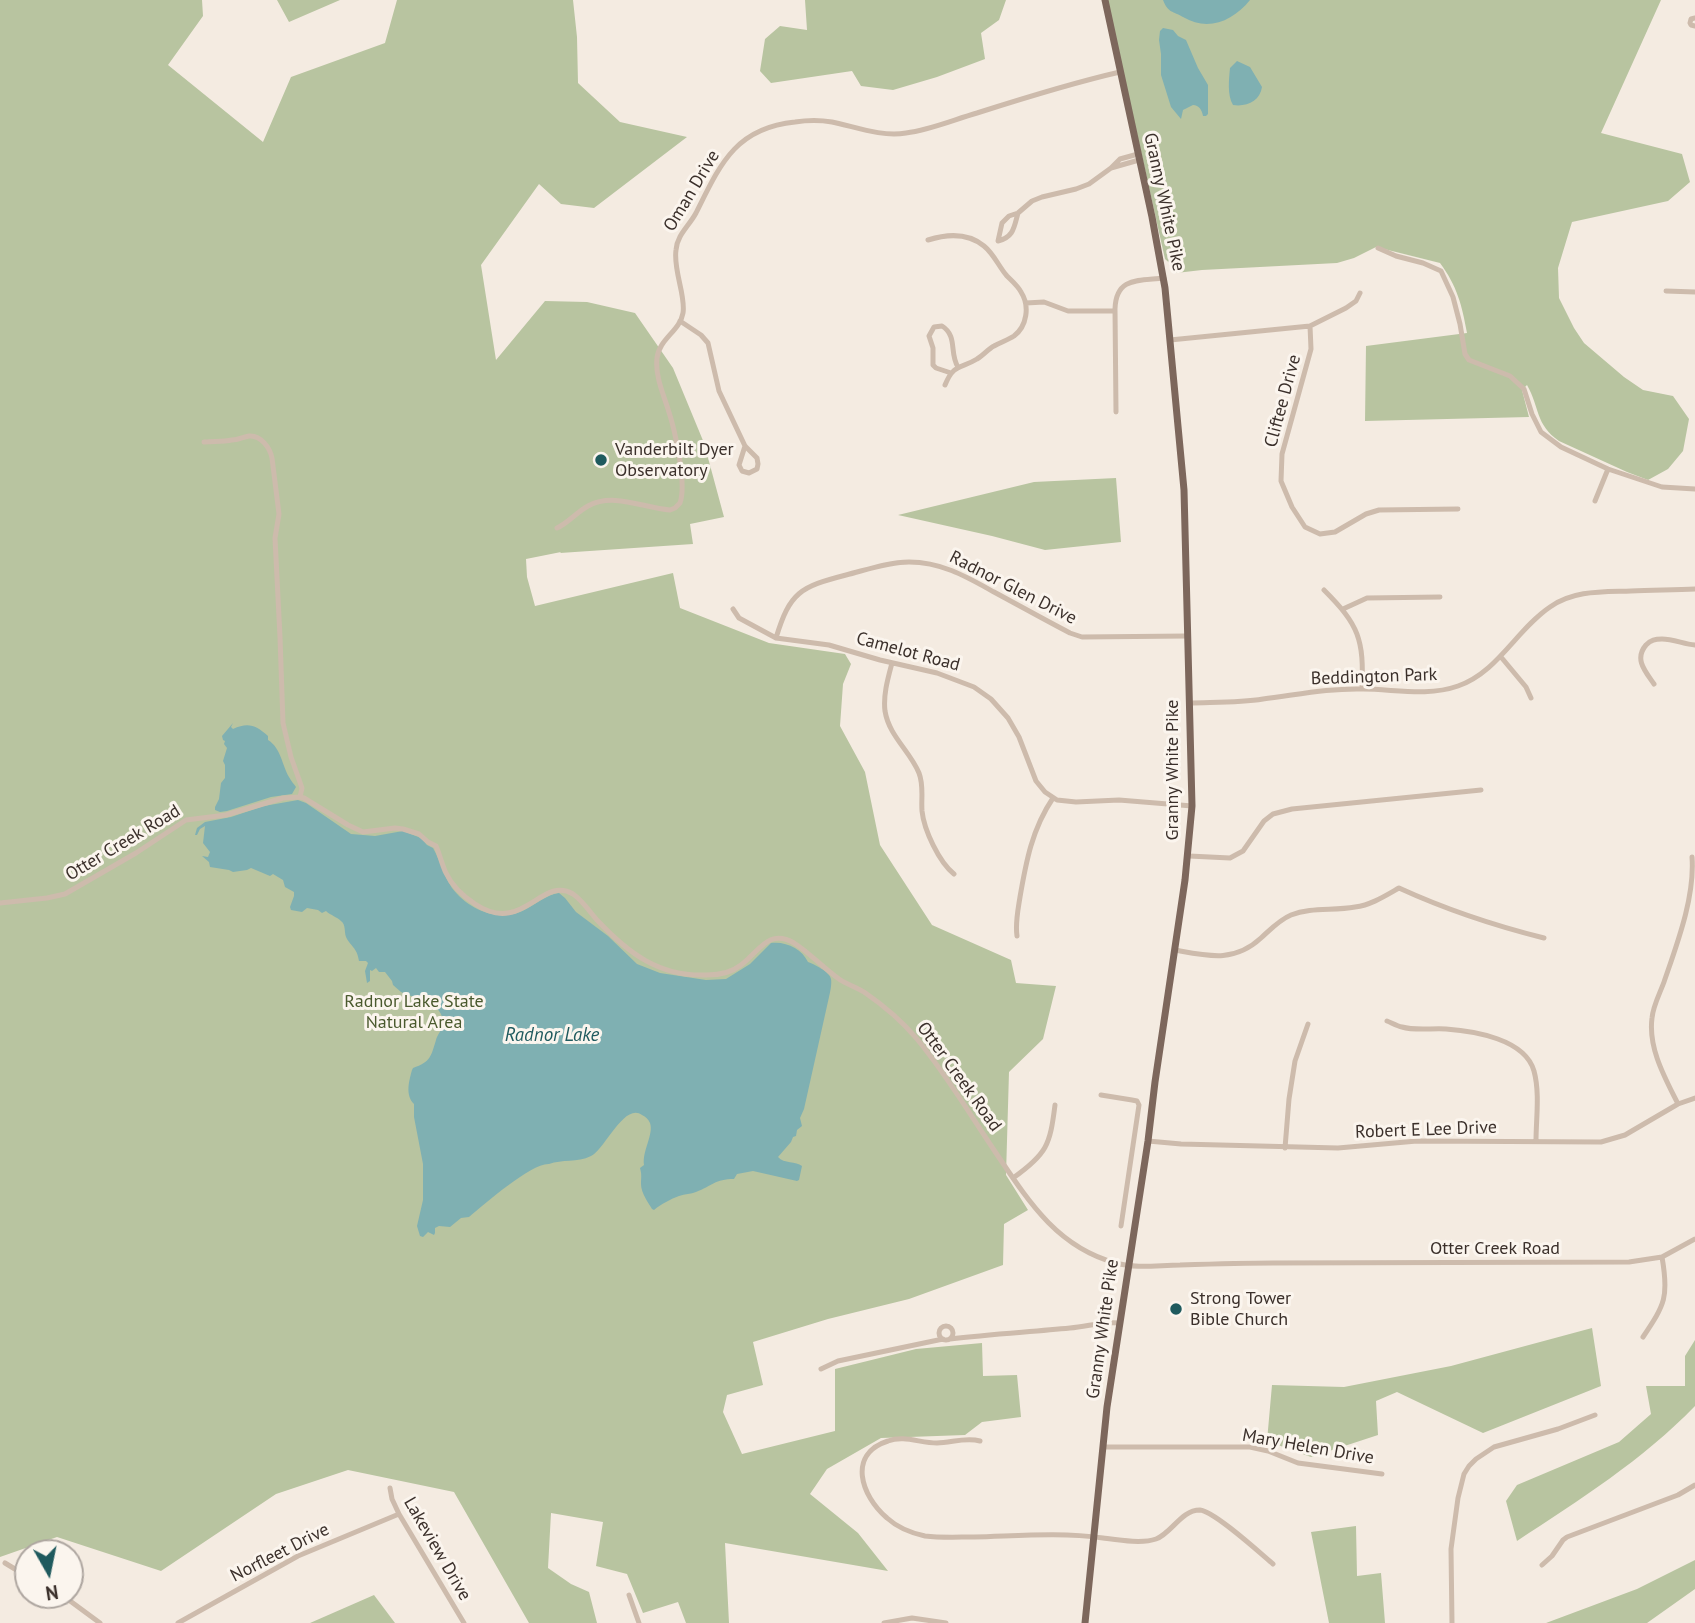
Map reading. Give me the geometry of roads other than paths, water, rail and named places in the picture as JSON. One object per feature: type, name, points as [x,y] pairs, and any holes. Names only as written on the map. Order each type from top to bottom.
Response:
[{"type":"main road","name":"Granny White Pike","points":[[1085,1623],[1119,1323],[1189,856],[1192,806],[1184,490],[1164,278],[1105,0]]},
{"type":"street","points":[[1695,18],[1690,21],[1695,27]]},
{"type":"street","name":"Oman Drive","points":[[680,321],[683,305],[676,263],[677,243],[723,163],[737,146],[752,134],[776,125],[818,120],[886,134],[906,133],[1120,72]]},
{"type":"street","points":[[998,241],[1004,221],[1032,201],[1079,189],[1111,168],[1139,157]]},
{"type":"street","points":[[988,250],[1012,234],[1018,213]]},
{"type":"street","points":[[928,240],[946,235],[961,235],[976,240],[988,250],[1020,290],[1026,303],[1025,319],[1016,334],[993,346],[976,360],[958,367],[951,373],[945,385]]},
{"type":"street","points":[[1378,248],[1441,271],[1453,297],[1465,354],[1469,360],[1510,376],[1524,389],[1541,432],[1561,447],[1608,469],[1662,487],[1695,489]]},
{"type":"street","points":[[1116,412],[1117,293],[1130,283],[1164,278]]},
{"type":"street","points":[[1666,291],[1695,292]]},
{"type":"street","points":[[1170,340],[1310,326],[1346,308],[1356,301],[1360,293]]},
{"type":"street","points":[[1026,303],[1044,302],[1071,311],[1115,311]]},
{"type":"street","points":[[556,528],[586,507],[600,502],[618,500],[670,510],[680,503],[683,489],[677,447],[670,414],[660,386],[657,360],[661,344],[680,321],[708,343],[719,391],[745,446],[755,456],[758,464],[756,470],[750,473],[742,471],[738,465],[745,446]]},
{"type":"street","points":[[951,373],[933,365],[929,336],[934,327],[940,326],[948,330],[954,345],[953,358],[958,367]]},
{"type":"street","name":"Cliftee Drive","points":[[1310,326],[1311,349],[1282,454],[1281,481],[1292,508],[1305,527],[1320,534],[1335,532],[1366,514],[1379,510],[1458,509]]},
{"type":"street","points":[[204,442],[230,441],[254,436],[271,452],[279,508],[275,538],[283,723],[302,788],[300,797]]},
{"type":"street","points":[[1595,502],[1608,469]]},
{"type":"street","name":"Radnor Glen Drive","points":[[776,638],[786,609],[798,593],[807,587],[824,580],[904,562],[933,564],[953,570],[1079,636],[1187,636]]},
{"type":"street","name":"Beddington Park","points":[[1189,703],[1260,700],[1362,688],[1415,692],[1441,690],[1458,686],[1480,674],[1501,657],[1544,611],[1567,598],[1590,592],[1695,589]]},
{"type":"street","points":[[1324,590],[1343,610],[1360,640],[1363,660],[1362,688]]},
{"type":"street","points":[[1343,610],[1367,598],[1440,597]]},
{"type":"street","name":"Camelot Road","points":[[733,609],[739,618],[776,638],[826,645],[925,670],[974,687],[991,699],[1015,728],[1036,781],[1053,798]]},
{"type":"street","points":[[1654,684],[1642,666],[1640,657],[1651,640],[1662,639],[1695,645]]},
{"type":"street","points":[[1501,657],[1526,687],[1531,698]]},
{"type":"street","points":[[892,663],[885,697],[887,719],[893,735],[918,772],[923,786],[926,825],[943,862],[954,874]]},
{"type":"street","points":[[1189,856],[1230,858],[1243,851],[1264,821],[1273,814],[1292,809],[1481,790]]},
{"type":"street","name":"Otter Creek Road","points":[[0,903],[65,894],[186,820],[300,797],[363,832],[398,828],[419,834],[436,846],[446,873],[456,889],[484,910],[509,913],[521,910],[551,891],[559,890],[572,894],[631,951],[665,970],[702,976],[729,972],[739,967],[768,941],[790,941],[839,979],[874,999],[909,1030],[934,1062],[1038,1214],[1060,1234],[1092,1254],[1112,1262],[1128,1265],[1629,1262],[1662,1258],[1695,1239]]},
{"type":"street","points":[[1017,936],[1019,905],[1030,844],[1053,798],[1071,802],[1112,800],[1192,806]]},
{"type":"street","points":[[1678,1104],[1658,1062],[1653,1044],[1652,1017],[1679,936],[1690,892],[1692,857]]},
{"type":"street","points":[[1175,950],[1218,957],[1235,955],[1292,915],[1321,909],[1356,907],[1376,901],[1399,888],[1446,909],[1544,938]]},
{"type":"street","points":[[1387,1021],[1404,1028],[1471,1032],[1502,1040],[1527,1056],[1536,1084],[1536,1141]]},
{"type":"street","points":[[1286,1148],[1295,1061],[1308,1024]]},
{"type":"street","points":[[1101,1095],[1135,1100],[1139,1105],[1121,1226]]},
{"type":"street","name":"Robert E Lee Drive","points":[[1148,1141],[1286,1148],[1338,1148],[1417,1141],[1601,1143],[1625,1135],[1678,1104],[1695,1098]]},
{"type":"street","points":[[1013,1178],[1034,1163],[1044,1150],[1055,1105]]},
{"type":"street","points":[[1128,1177],[1142,1178]]},
{"type":"street","points":[[1643,1337],[1665,1299],[1667,1282],[1662,1258]]},
{"type":"street","points":[[821,1369],[838,1361],[946,1339],[1075,1328],[1101,1322],[1119,1323]]},
{"type":"street","points":[[1452,1623],[1451,1549],[1458,1498],[1464,1474],[1469,1466],[1494,1447],[1558,1429],[1595,1415]]},
{"type":"street","points":[[980,1441],[888,1441],[866,1455],[862,1467],[863,1481],[872,1500],[883,1514],[901,1528],[919,1535],[940,1538],[1049,1535],[1130,1541],[1155,1539],[1167,1532],[1182,1517],[1200,1510],[1213,1515],[1273,1564]]},
{"type":"street","name":"Mary Helen Drive","points":[[1103,1447],[1250,1447],[1298,1463],[1382,1474]]},
{"type":"street","points":[[1542,1565],[1567,1537],[1678,1495],[1695,1485]]},
{"type":"street","name":"Lakeview Drive","points":[[390,1488],[399,1514],[464,1623]]},
{"type":"street","name":"Norfleet Drive","points":[[178,1623],[298,1556],[399,1514]]},
{"type":"street","points":[[5,1563],[14,1568]]},
{"type":"street","points":[[629,1595],[639,1623]]},
{"type":"street","points":[[81,1609],[100,1623]]},
{"type":"street","points":[[884,1623],[912,1618],[946,1623]]},
{"type":"water","points":[[1163,0],[1250,0],[1228,19],[1202,24],[1174,12]]},
{"type":"water","points":[[1163,28],[1173,30],[1186,40],[1208,85],[1206,116],[1203,116],[1199,107],[1193,105],[1183,110],[1181,119],[1171,107],[1161,75],[1159,40]]},
{"type":"water","points":[[1237,61],[1250,67],[1262,87],[1256,99],[1243,105],[1233,105],[1229,92],[1230,68]]},
{"type":"water","points":[[233,723],[233,729],[252,726],[268,736],[296,787],[292,794],[271,797],[227,811],[215,810],[221,783],[225,778],[223,761],[227,748],[222,736]]},
{"type":"water","name":"Radnor Lake","points":[[298,800],[351,834],[375,836],[403,831],[421,838],[433,848],[452,888],[466,902],[483,911],[511,915],[559,893],[576,912],[608,936],[637,964],[660,973],[706,980],[726,979],[750,964],[771,943],[782,943],[798,950],[808,962],[828,974],[831,981],[800,1118],[802,1126],[778,1157],[802,1166],[799,1180],[753,1171],[737,1174],[734,1179],[679,1196],[654,1210],[642,1191],[640,1168],[644,1165],[651,1127],[648,1119],[635,1113],[621,1121],[591,1156],[541,1165],[508,1185],[469,1217],[461,1218],[450,1227],[435,1228],[434,1235],[428,1232],[423,1237],[420,1236],[417,1226],[423,1200],[423,1164],[414,1104],[408,1088],[413,1068],[429,1058],[442,1028],[439,1011],[428,1002],[401,992],[385,972],[379,972],[376,968],[370,970],[370,981],[367,983],[365,971],[368,963],[359,961],[346,937],[344,924],[326,911],[322,913],[307,908],[302,912],[291,910],[294,892],[273,874],[270,876],[251,868],[233,872],[210,867],[209,862],[202,856],[208,857],[210,852],[203,843],[205,826],[195,835],[197,828],[205,822]]},
{"type":"place","name":"Vanderbilt Dyer Observatory","points":[[601,460]]},
{"type":"place","name":"Strong Tower Bible Church","points":[[1176,1309]]},
{"type":"park label","name":"Radnor Lake State Natural Area","points":[[414,1012]]}]
